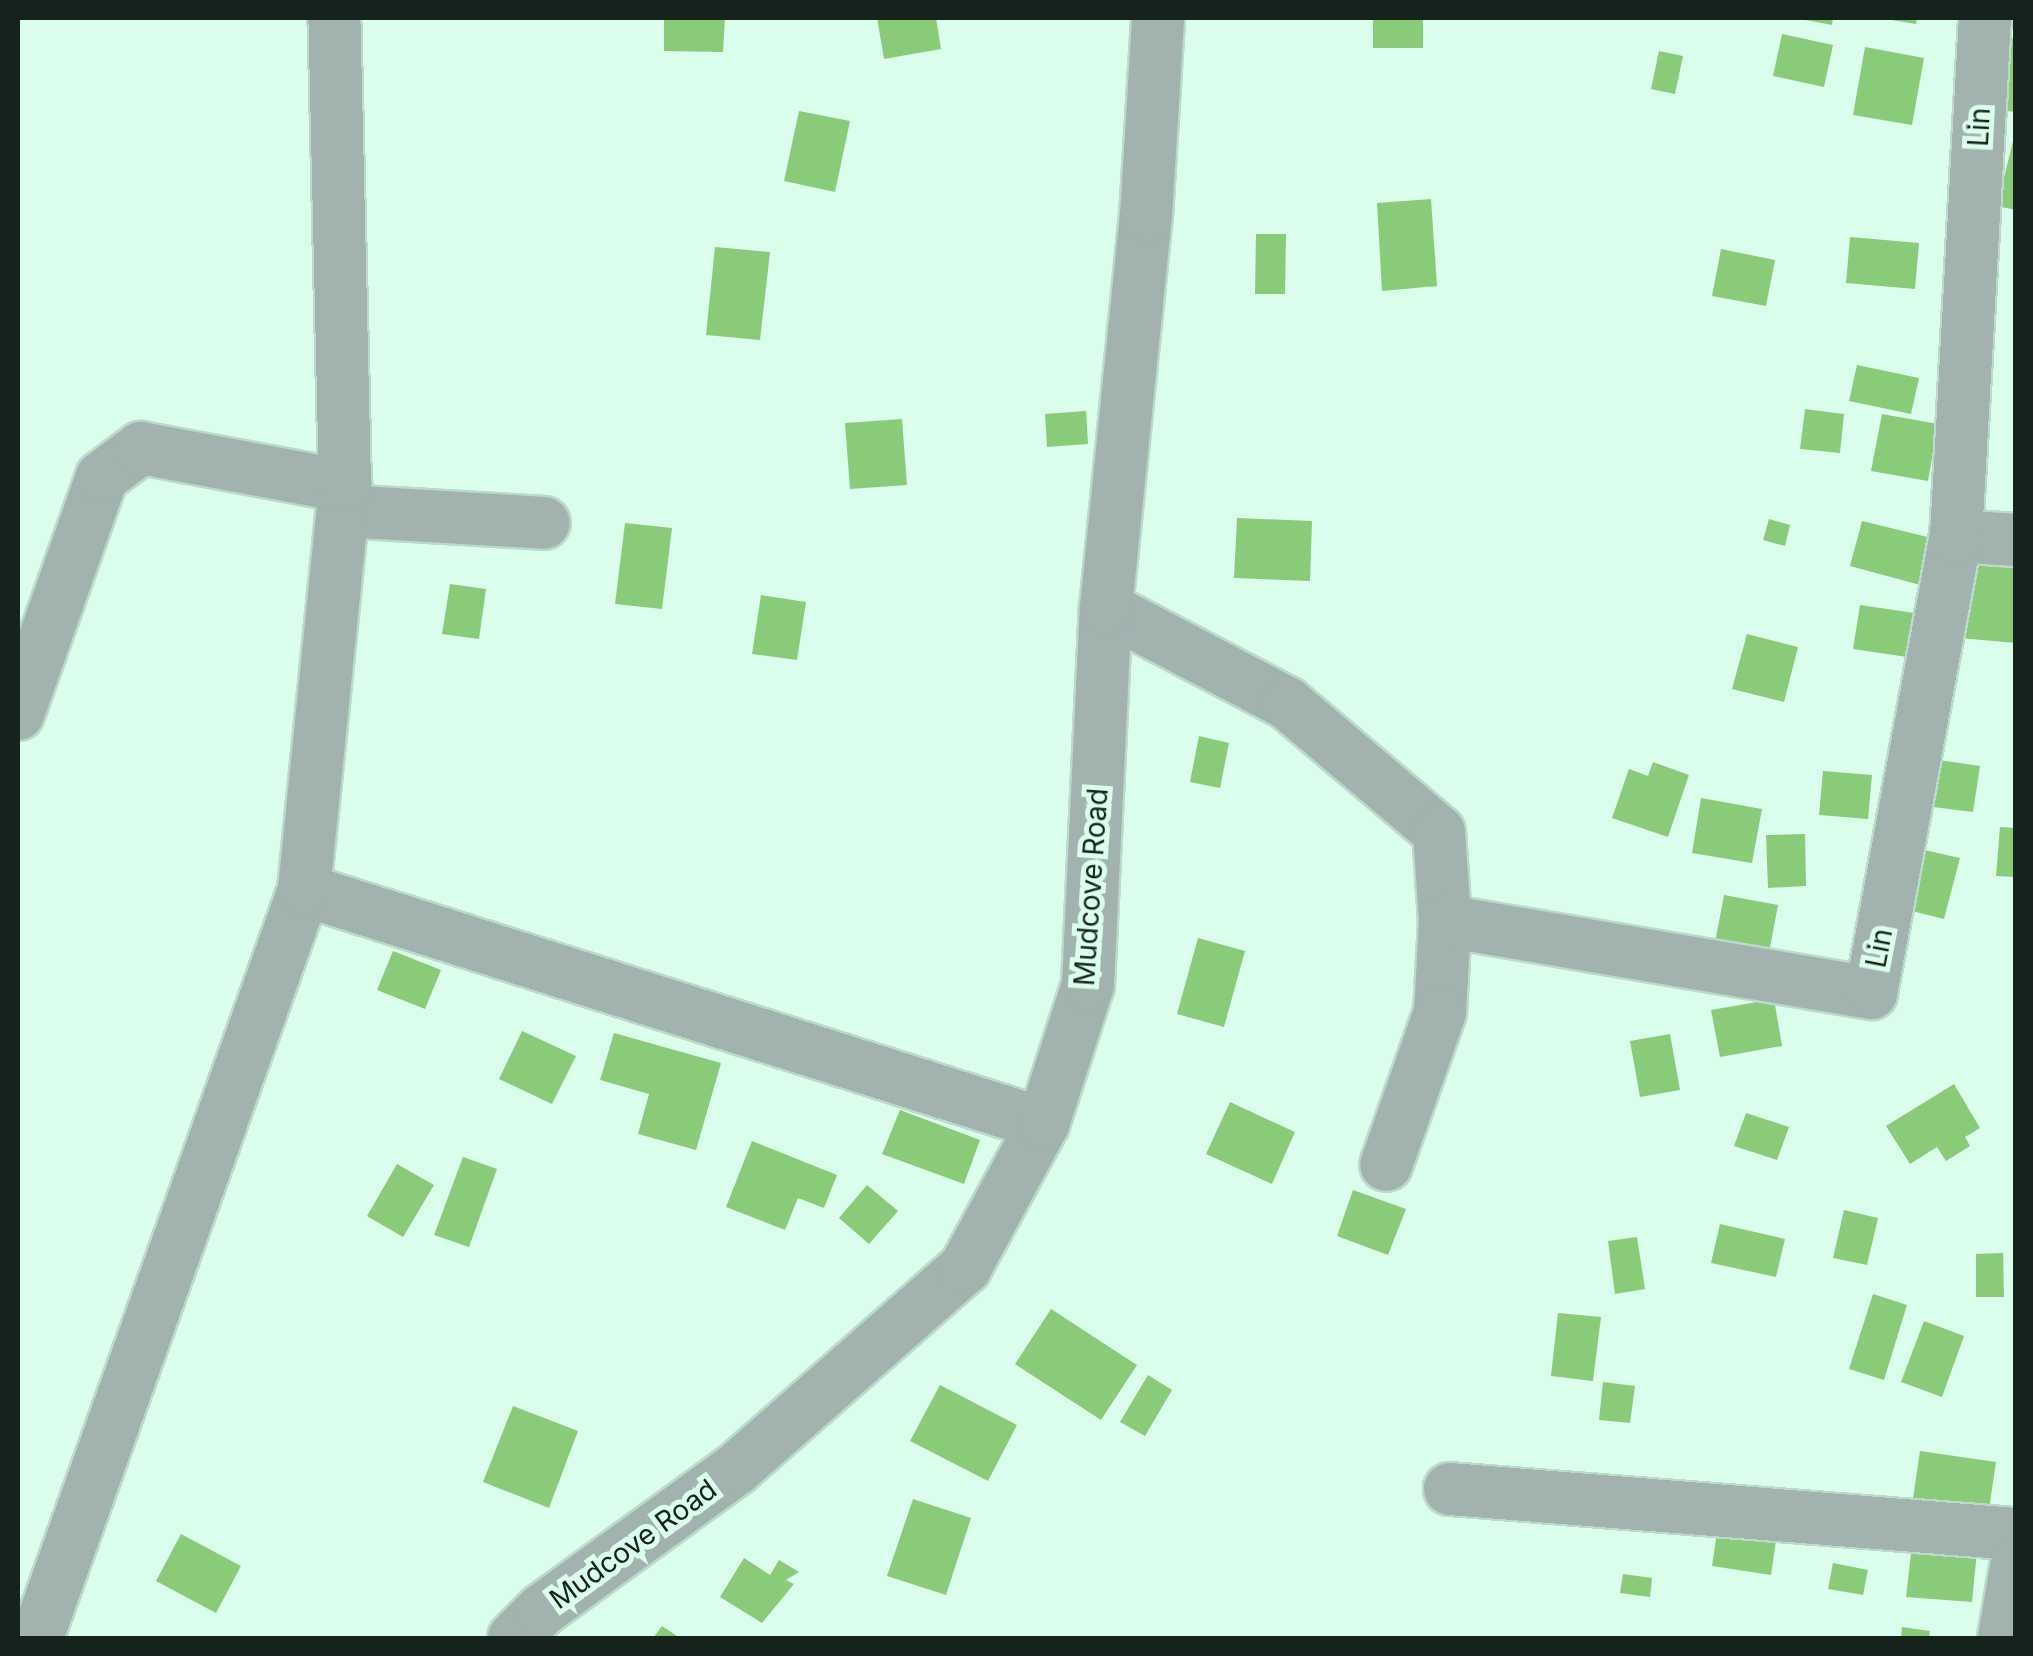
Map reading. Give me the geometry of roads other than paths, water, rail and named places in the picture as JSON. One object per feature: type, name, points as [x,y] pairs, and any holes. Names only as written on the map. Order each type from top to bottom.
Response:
[{"type":"street","points":[[36,1638],[304,890],[345,499],[334,18]]},
{"type":"street","name":"Mudcove Road","points":[[514,1638],[542,1610],[736,1469],[965,1268],[1043,1124],[1088,986],[1106,608],[1146,216],[1158,18]]},
{"type":"street","name":"Lin","points":[[1445,921],[1871,994],[1956,536],[1985,18]]},
{"type":"street","points":[[18,714],[102,477],[141,448],[345,499],[544,523]]},
{"type":"street","points":[[1956,536],[2016,540]]},
{"type":"street","points":[[1106,608],[1287,703],[1439,832],[1445,921],[1440,1012],[1386,1165]]},
{"type":"street","points":[[304,890],[1043,1124]]},
{"type":"street","points":[[1450,1489],[2016,1534]]}]
